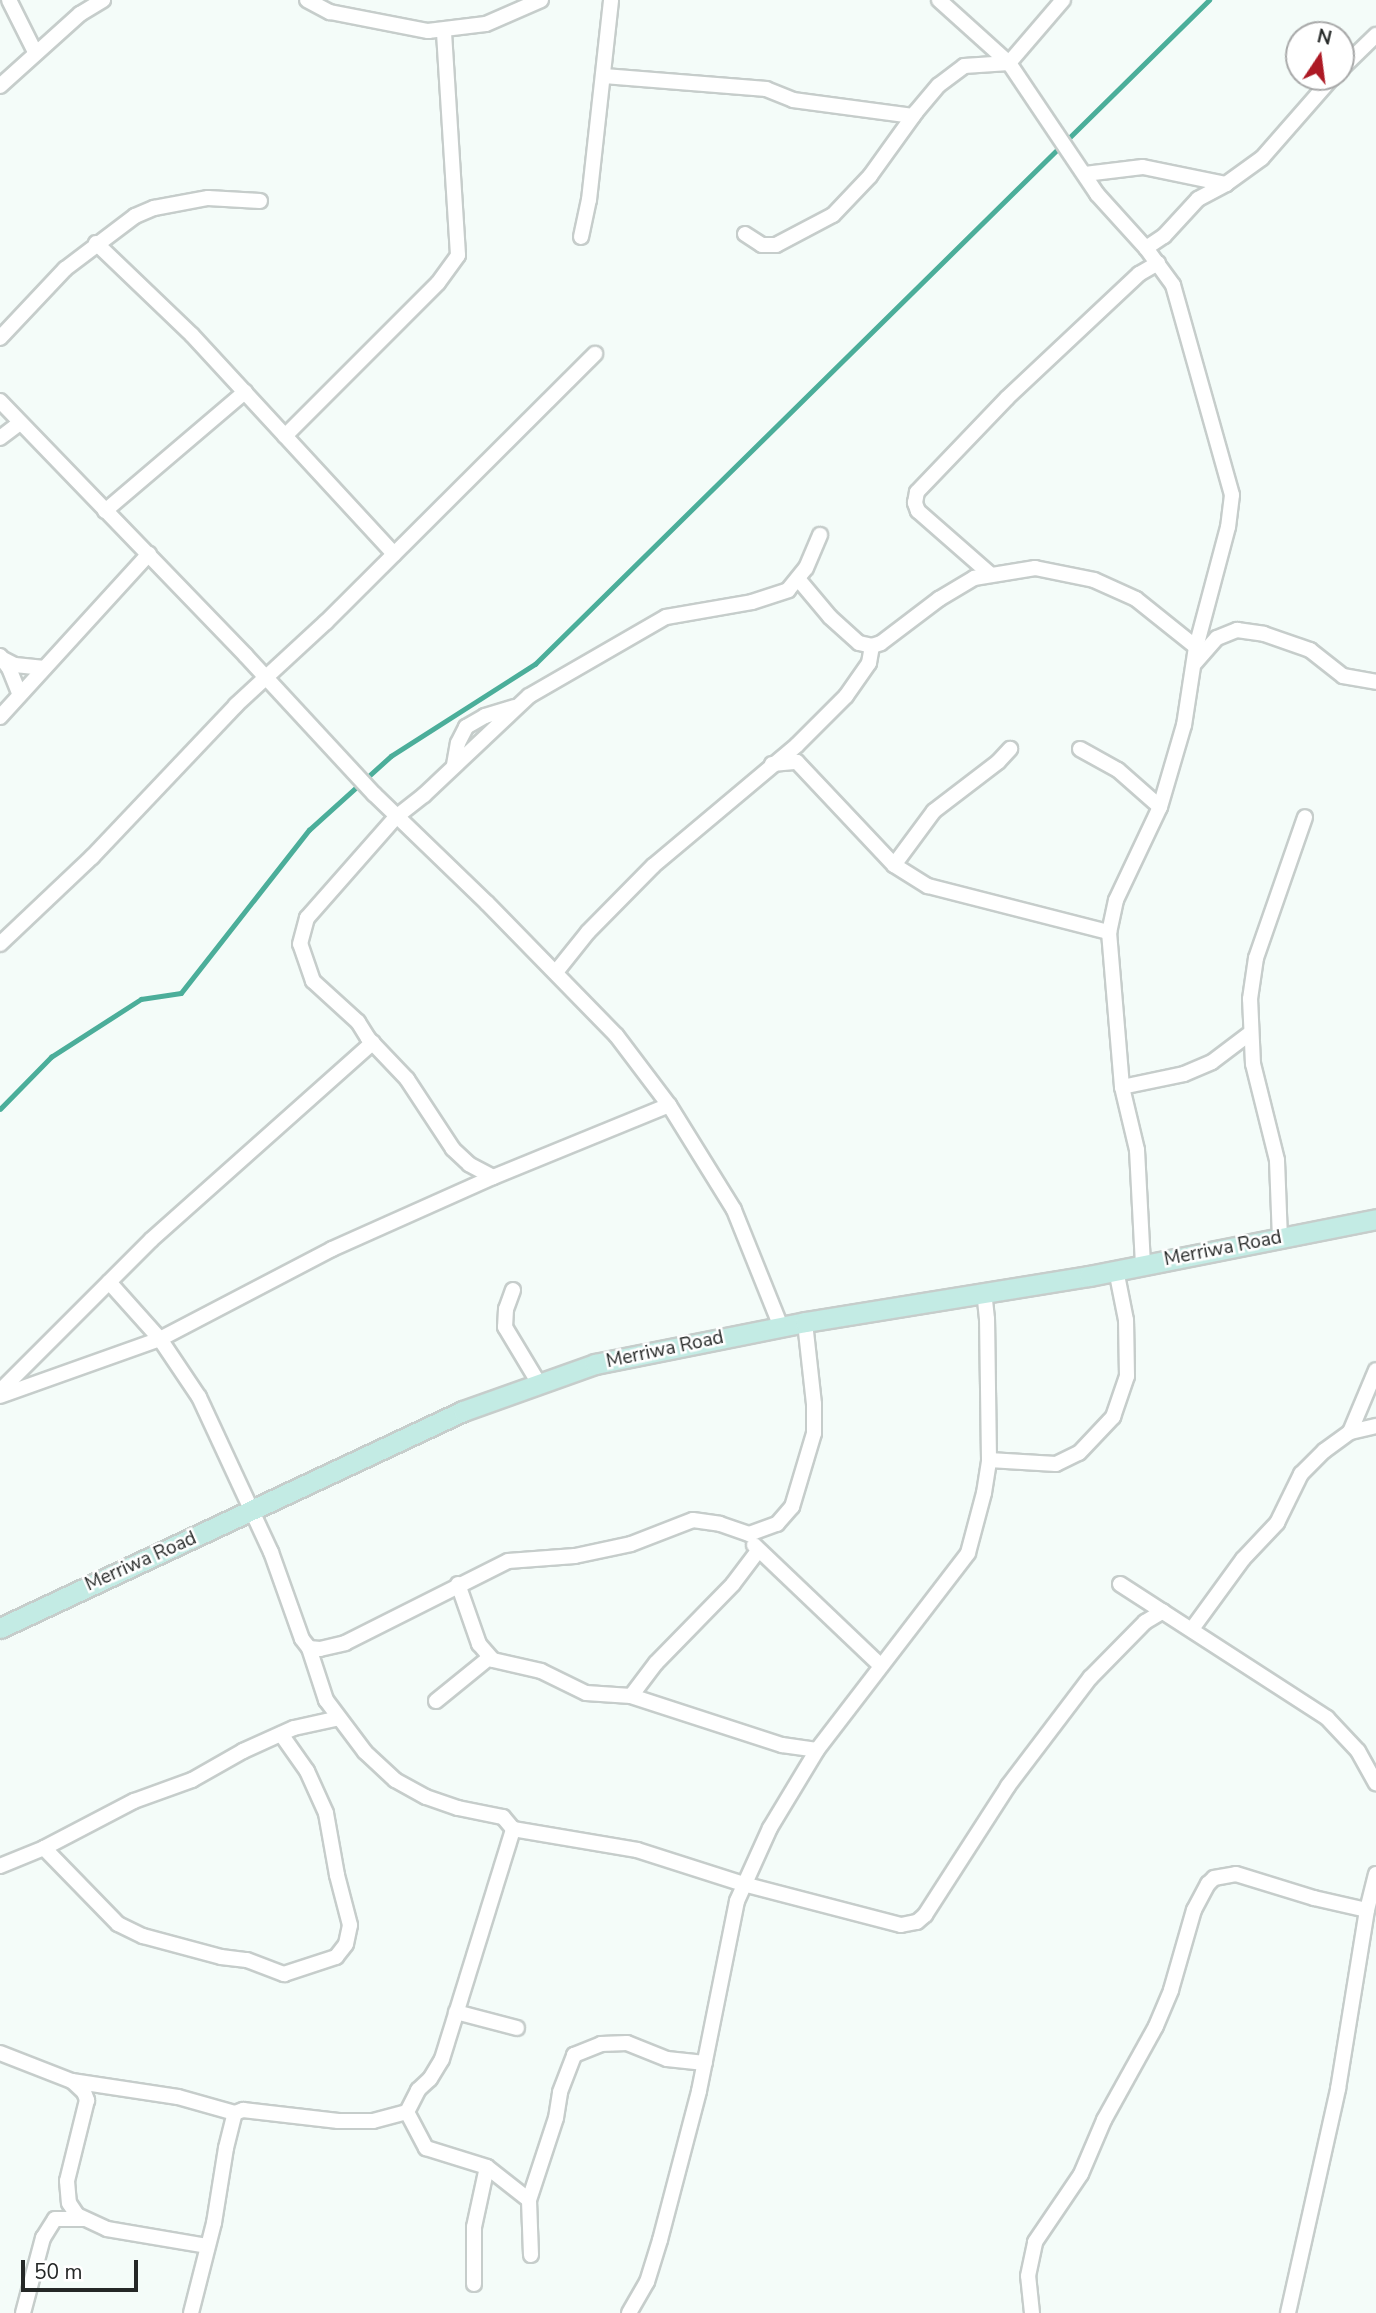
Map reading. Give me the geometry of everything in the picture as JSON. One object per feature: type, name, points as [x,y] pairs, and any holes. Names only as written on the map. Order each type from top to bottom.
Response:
[{"type":"street","points":[[9,0],[35,52]]},
{"type":"street","points":[[0,86],[80,13],[103,0]]},
{"type":"street","points":[[307,0],[330,12],[378,23],[412,30],[444,31],[486,24],[541,0]]},
{"type":"street","points":[[580,237],[587,217],[611,0]]},
{"type":"street","points":[[939,0],[1009,63],[1097,194],[1146,248],[1174,285],[1232,495],[1228,527],[1196,647],[1184,725],[1160,807],[1116,900],[1109,932],[1122,1087],[1137,1150],[1143,1264]]},
{"type":"street","points":[[746,234],[762,245],[776,245],[833,215],[870,176],[939,85],[964,65],[1009,63],[1063,0]]},
{"type":"street","points":[[285,436],[438,283],[458,255],[444,31]]},
{"type":"street","points":[[1355,55],[1376,35]]},
{"type":"street","points":[[604,76],[766,89],[793,100],[913,116]]},
{"type":"street","points":[[1146,248],[1164,236],[1198,199],[1226,184],[1267,153],[1321,91]]},
{"type":"street","points":[[1085,174],[1143,167],[1226,184]]},
{"type":"street","points":[[0,338],[65,269],[119,226],[154,208],[208,198],[260,201]]},
{"type":"street","points":[[96,243],[192,335],[394,554]]},
{"type":"street","points":[[990,574],[918,511],[915,503],[917,492],[1007,398],[1139,274],[1158,263]]},
{"type":"street","points":[[2,937],[92,857],[236,705],[394,554],[595,354]]},
{"type":"street","points":[[105,511],[245,392]]},
{"type":"street","points":[[0,401],[149,554],[374,794],[556,972],[616,1035],[669,1105],[734,1210],[781,1327]]},
{"type":"street","points":[[0,438],[20,423]]},
{"type":"street","points":[[493,1177],[469,1164],[453,1149],[407,1079],[358,1022],[313,981],[306,968],[300,938],[307,918],[397,817],[453,765],[458,743],[466,727],[485,716],[517,707],[547,685],[666,617],[752,602],[781,594],[799,580],[820,535]]},
{"type":"street","points":[[0,717],[19,693],[149,554]]},
{"type":"street","points":[[799,580],[830,617],[859,643],[872,646],[881,643],[956,587],[990,574],[1035,568],[1058,570],[1094,580],[1136,598],[1196,647]]},
{"type":"street","points":[[1195,663],[1217,638],[1237,630],[1310,649],[1343,676],[1376,682]]},
{"type":"street","points":[[556,972],[588,932],[650,869],[797,744],[859,681],[869,663],[872,646]]},
{"type":"street","points":[[1,657],[15,665],[42,668]]},
{"type":"street","points":[[1,657],[19,693]]},
{"type":"street","points":[[894,865],[934,811],[998,762],[1010,749]]},
{"type":"street","points":[[1080,749],[1118,770],[1160,807]]},
{"type":"street","points":[[772,764],[797,762],[808,770],[839,809],[894,865],[928,886],[1109,932]]},
{"type":"street","points":[[1280,1239],[1277,1160],[1261,1102],[1249,1034],[1250,999],[1256,958],[1306,817]]},
{"type":"street","points":[[1122,1087],[1184,1074],[1212,1062],[1249,1034]]},
{"type":"street","points":[[0,1391],[109,1282],[222,1175],[373,1042]]},
{"type":"street","points":[[0,1396],[160,1339],[332,1249],[493,1177],[669,1105]]},
{"type":"street","name":"Merriwa Road","points":[[0,1628],[463,1411],[538,1382],[595,1364],[805,1322],[1116,1270],[1376,1219]]},
{"type":"street","points":[[989,1460],[1056,1464],[1079,1453],[1113,1417],[1127,1376],[1126,1320],[1116,1270]]},
{"type":"street","points":[[109,1282],[160,1339],[199,1397],[253,1511],[302,1639],[309,1648],[326,1700],[338,1718],[365,1752],[395,1780],[458,1808],[503,1817],[513,1829],[637,1850],[747,1885],[901,1925],[917,1922],[925,1915],[1008,1786],[1064,1710],[1108,1658],[1145,1622],[1163,1611]]},
{"type":"street","points":[[513,1290],[506,1309],[505,1327],[538,1382]]},
{"type":"street","points":[[629,2313],[647,2282],[660,2240],[705,2063],[732,1921],[770,1828],[817,1750],[968,1553],[984,1493],[989,1460],[987,1319],[984,1293]]},
{"type":"street","points":[[309,1648],[330,1648],[345,1643],[508,1561],[575,1556],[619,1547],[693,1520],[720,1524],[749,1534],[783,1520],[792,1507],[803,1475],[815,1419],[805,1322]]},
{"type":"street","points":[[1350,1432],[1376,1370]]},
{"type":"street","points":[[1192,1629],[1243,1559],[1277,1523],[1301,1474],[1324,1451],[1350,1432],[1376,1426]]},
{"type":"street","points":[[749,1534],[758,1551],[880,1665]]},
{"type":"street","points":[[631,1696],[656,1663],[733,1584],[758,1551]]},
{"type":"street","points":[[458,1584],[479,1644],[489,1658],[541,1671],[586,1693],[631,1696],[782,1745],[817,1750]]},
{"type":"street","points":[[1120,1584],[1327,1718],[1358,1751],[1376,1783]]},
{"type":"street","points":[[436,1701],[489,1658]]},
{"type":"street","points":[[0,1866],[44,1848],[134,1801],[192,1780],[243,1751],[281,1734],[338,1718]]},
{"type":"street","points":[[44,1848],[118,1924],[143,1936],[221,1957],[247,1960],[284,1974],[336,1958],[346,1944],[350,1925],[337,1875],[326,1813],[307,1771],[281,1734]]},
{"type":"street","points":[[0,2053],[72,2081],[178,2097],[235,2113],[243,2110],[338,2121],[373,2121],[407,2112],[418,2090],[430,2079],[442,2059],[513,1829]]},
{"type":"street","points":[[1032,2313],[1028,2276],[1035,2242],[1081,2174],[1104,2120],[1156,2026],[1171,1990],[1194,1910],[1208,1884],[1214,1878],[1236,1874],[1314,1898],[1367,1910]]},
{"type":"street","points":[[1287,2313],[1338,2089],[1367,1910],[1376,1874]]},
{"type":"street","points":[[456,2012],[517,2028]]},
{"type":"street","points":[[531,2255],[529,2200],[556,2118],[560,2092],[575,2055],[601,2044],[627,2043],[667,2059],[705,2063]]},
{"type":"street","points":[[72,2081],[87,2100],[69,2165],[67,2191],[72,2207],[84,2219],[107,2229],[207,2246]]},
{"type":"street","points":[[407,2112],[426,2148],[487,2167],[529,2200]]},
{"type":"street","points":[[191,2313],[235,2113]]},
{"type":"street","points":[[474,2284],[474,2227],[487,2167]]},
{"type":"street","points":[[23,2313],[43,2238],[55,2219],[84,2219]]},
{"type":"waterway","points":[[0,1109],[51,1057],[141,999],[181,993],[309,830],[391,756],[535,664],[1209,0]]}]
